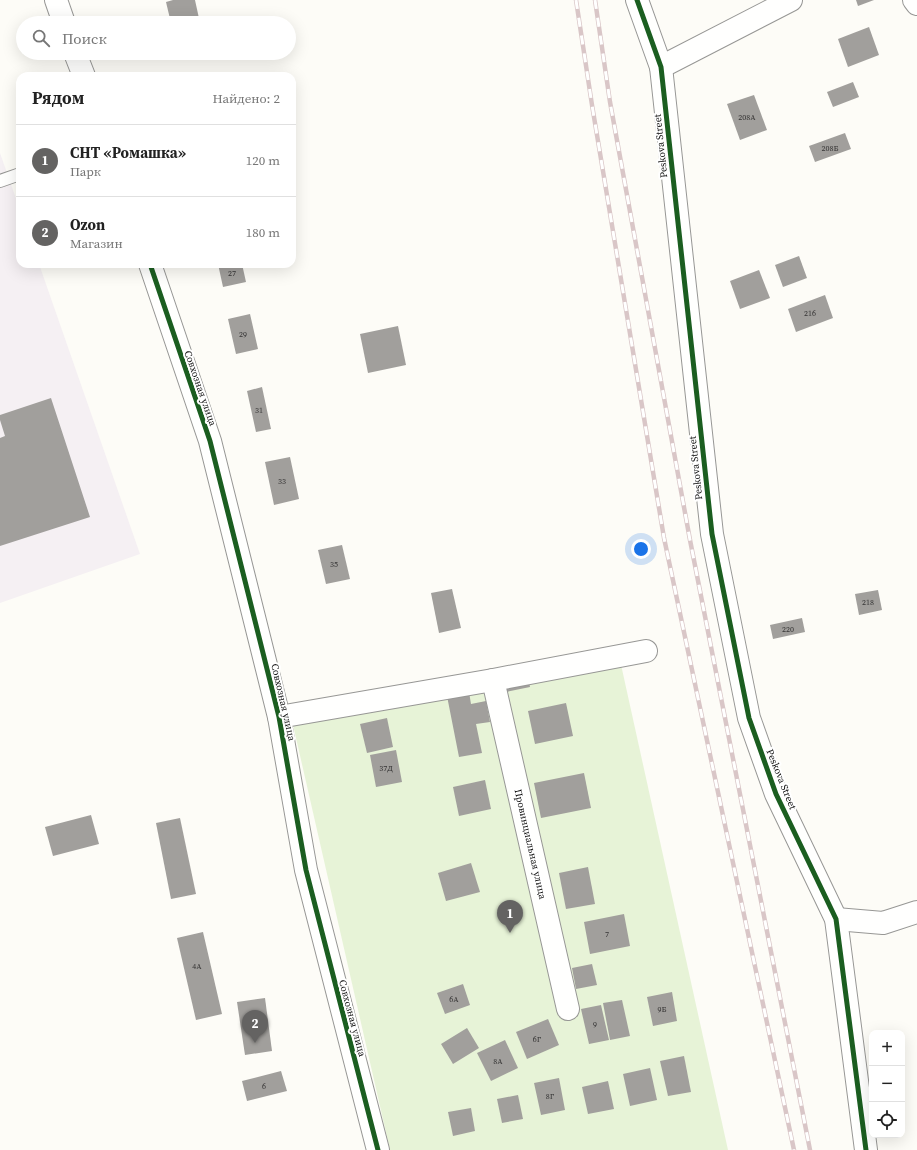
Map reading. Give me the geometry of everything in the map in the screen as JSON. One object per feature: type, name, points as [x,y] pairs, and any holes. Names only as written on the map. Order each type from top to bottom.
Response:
[{"type":"street","points":[[56,0],[62,16]]},
{"type":"street","name":"Peskova Street","points":[[637,0],[661,67],[712,534],[749,718],[776,794],[836,919],[866,1150]]},
{"type":"street","points":[[661,67],[791,0]]},
{"type":"street","points":[[914,0],[917,4]]},
{"type":"street","points":[[78,60],[82,72]]},
{"type":"street","name":"Совхозная улица","points":[[151,268],[210,441],[279,717],[306,870],[378,1150]]},
{"type":"street","points":[[279,717],[493,680],[646,651]]},
{"type":"street","name":"Провинциальная улица","points":[[493,680],[568,1009]]},
{"type":"street","points":[[836,919],[883,923],[917,912]]},
{"type":"lane","points":[[0,180],[16,175]]},
{"type":"shaded area","points":[[0,153],[16,199],[16,268],[40,268],[140,554],[0,603]]},
{"type":"green space","points":[[618,651],[728,1150],[390,1150],[291,716]]},
{"type":"building","points":[[173,0],[195,0],[198,16],[169,16],[166,2]]},
{"type":"building","points":[[856,0],[874,0],[858,6]]},
{"type":"building","points":[[869,27],[879,55],[848,67],[838,39]]},
{"type":"building","points":[[853,82],[859,97],[833,107],[827,92]]},
{"type":"building","points":[[754,95],[767,130],[740,140],[727,104]]},
{"type":"building","points":[[845,133],[851,149],[815,162],[809,146]]},
{"type":"building","points":[[799,256],[807,278],[783,287],[775,265]]},
{"type":"building","points":[[219,268],[243,268],[246,282],[223,287]]},
{"type":"building","points":[[759,270],[770,298],[740,309],[730,281]]},
{"type":"building","points":[[825,295],[833,318],[796,332],[788,309]]},
{"type":"building","points":[[250,314],[258,349],[236,354],[228,319]]},
{"type":"building","points":[[398,326],[406,365],[368,373],[360,334]]},
{"type":"building","points":[[262,387],[271,429],[256,432],[247,391]]},
{"type":"building","points":[[51,398],[90,517],[0,546],[0,438],[5,436],[0,415]]},
{"type":"building","points":[[290,457],[299,499],[274,505],[265,462]]},
{"type":"building","points":[[342,545],[350,579],[326,584],[318,550]]},
{"type":"building","points":[[452,589],[461,628],[439,633],[431,593]]},
{"type":"building","points":[[878,590],[882,610],[859,615],[855,594]]},
{"type":"building","points":[[802,618],[805,632],[773,639],[770,625]]},
{"type":"building","points":[[528,677],[530,687],[506,692],[504,682]]},
{"type":"building","points":[[469,692],[471,704],[486,701],[490,722],[476,724],[482,753],[459,757],[447,696]]},
{"type":"building","points":[[566,703],[573,736],[535,744],[528,711]]},
{"type":"building","points":[[387,718],[393,747],[367,753],[360,724]]},
{"type":"building","points":[[396,750],[402,782],[376,787],[370,755]]},
{"type":"building","points":[[584,773],[591,808],[541,818],[534,783]]},
{"type":"building","points":[[485,780],[491,809],[459,816],[453,787]]},
{"type":"building","points":[[91,815],[99,844],[53,856],[45,827]]},
{"type":"building","points":[[180,818],[196,894],[171,899],[156,823]]},
{"type":"building","points":[[471,863],[480,892],[446,901],[438,873]]},
{"type":"building","points":[[588,867],[595,904],[566,909],[559,873]]},
{"type":"building","points":[[624,914],[630,946],[590,954],[584,922]]},
{"type":"building","points":[[203,932],[222,1014],[196,1020],[177,938]]},
{"type":"building","points":[[592,964],[597,985],[576,989],[572,968]]},
{"type":"building","points":[[463,984],[470,1005],[445,1014],[437,993]]},
{"type":"building","points":[[672,992],[677,1021],[653,1026],[647,997]]},
{"type":"building","points":[[265,998],[272,1051],[245,1055],[237,1002]]},
{"type":"building","points":[[622,1000],[630,1036],[610,1040],[603,1003]]},
{"type":"building","points":[[601,1005],[609,1040],[589,1044],[581,1009]]},
{"type":"building","points":[[548,1019],[559,1045],[527,1059],[516,1032]]},
{"type":"building","points":[[467,1028],[479,1048],[453,1064],[441,1044]]},
{"type":"building","points":[[505,1040],[518,1068],[491,1081],[477,1053]]},
{"type":"building","points":[[684,1056],[691,1092],[668,1096],[660,1061]]},
{"type":"building","points":[[650,1068],[657,1100],[630,1106],[623,1074]]},
{"type":"building","points":[[281,1071],[287,1091],[247,1101],[242,1081]]},
{"type":"building","points":[[559,1078],[565,1110],[541,1115],[534,1083]]},
{"type":"building","points":[[608,1081],[614,1109],[588,1114],[582,1087]]},
{"type":"building","points":[[518,1095],[523,1119],[502,1123],[497,1099]]},
{"type":"building","points":[[471,1108],[475,1131],[453,1136],[448,1112]]},
{"type":"railway","points":[[576,0],[664,538],[794,1150]]},
{"type":"railway","points":[[595,0],[610,102],[690,540],[810,1150]]},
{"type":"cycle path","points":[[637,0],[661,67],[712,534],[749,718],[776,794],[836,919],[866,1150]]},
{"type":"cycle path","points":[[151,268],[210,441],[279,717],[306,870],[378,1150]]},
{"type":"place","name":"СНТ «Ромашка»","points":[[510,933]]},
{"type":"place","name":"Ozon","points":[[255,1043]]}]
